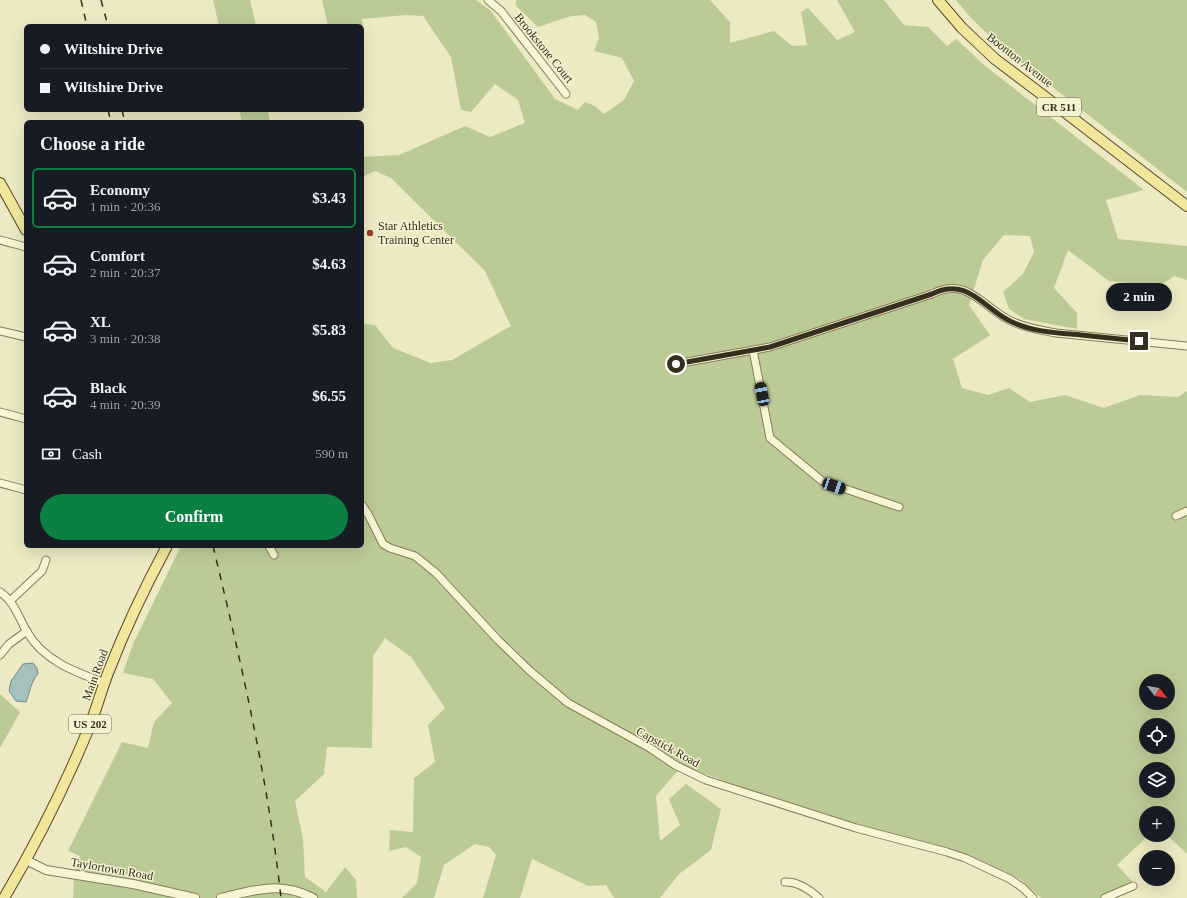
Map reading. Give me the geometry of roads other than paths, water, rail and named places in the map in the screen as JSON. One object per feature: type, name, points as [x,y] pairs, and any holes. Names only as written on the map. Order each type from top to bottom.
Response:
[{"type":"main road","name":"Boonton Avenue","points":[[938,0],[962,28],[995,59],[1187,206]]},
{"type":"main road","points":[[0,183],[24,226]]},
{"type":"main road","name":"Main Road","points":[[4,898],[26,860],[62,789],[89,729],[105,683],[138,601],[166,548]]},
{"type":"street","name":"Brookstone Court","points":[[488,0],[501,11],[566,94]]},
{"type":"street","points":[[0,240],[24,246]]},
{"type":"street","points":[[676,364],[776,345],[951,288],[970,292],[989,308],[1012,322],[1037,330],[1187,346]]},
{"type":"street","points":[[0,331],[24,337]]},
{"type":"street","points":[[753,350],[770,438],[822,481],[899,508]]},
{"type":"street","points":[[0,412],[24,418]]},
{"type":"street","points":[[0,483],[24,489]]},
{"type":"street","name":"Capstick Road","points":[[364,508],[383,544],[390,548],[415,556],[436,573],[498,640],[530,671],[568,703],[650,748],[675,765],[706,780],[877,835],[947,852],[965,858],[1005,876],[1023,888],[1034,898]]},
{"type":"street","points":[[1176,516],[1187,511]]},
{"type":"street","points":[[270,548],[274,556]]},
{"type":"street","points":[[10,601],[42,571],[46,560]]},
{"type":"street","points":[[0,592],[10,601],[36,644],[53,660],[77,673],[105,683]]},
{"type":"street","points":[[0,655],[8,644],[27,631]]},
{"type":"street","name":"Taylortown Road","points":[[26,860],[46,870],[133,884],[195,898]]},
{"type":"street","points":[[785,882],[792,881],[811,891],[819,898]]},
{"type":"street","points":[[1105,898],[1133,886]]},
{"type":"street","points":[[221,898],[256,889],[277,888],[298,892],[313,898]]},
{"type":"water","points":[[33,663],[37,668],[38,674],[32,683],[26,702],[16,701],[9,691],[11,681],[23,664]]},
{"type":"railway","points":[[81,0],[87,24]]},
{"type":"railway","points":[[101,0],[107,24]]},
{"type":"railway","points":[[108,112],[110,120]]},
{"type":"railway","points":[[122,112],[124,120]]},
{"type":"railway","points":[[213,548],[253,721],[269,809],[281,898]]},
{"type":"place","name":"Star Athletics Training Center","points":[[370,233]]}]
